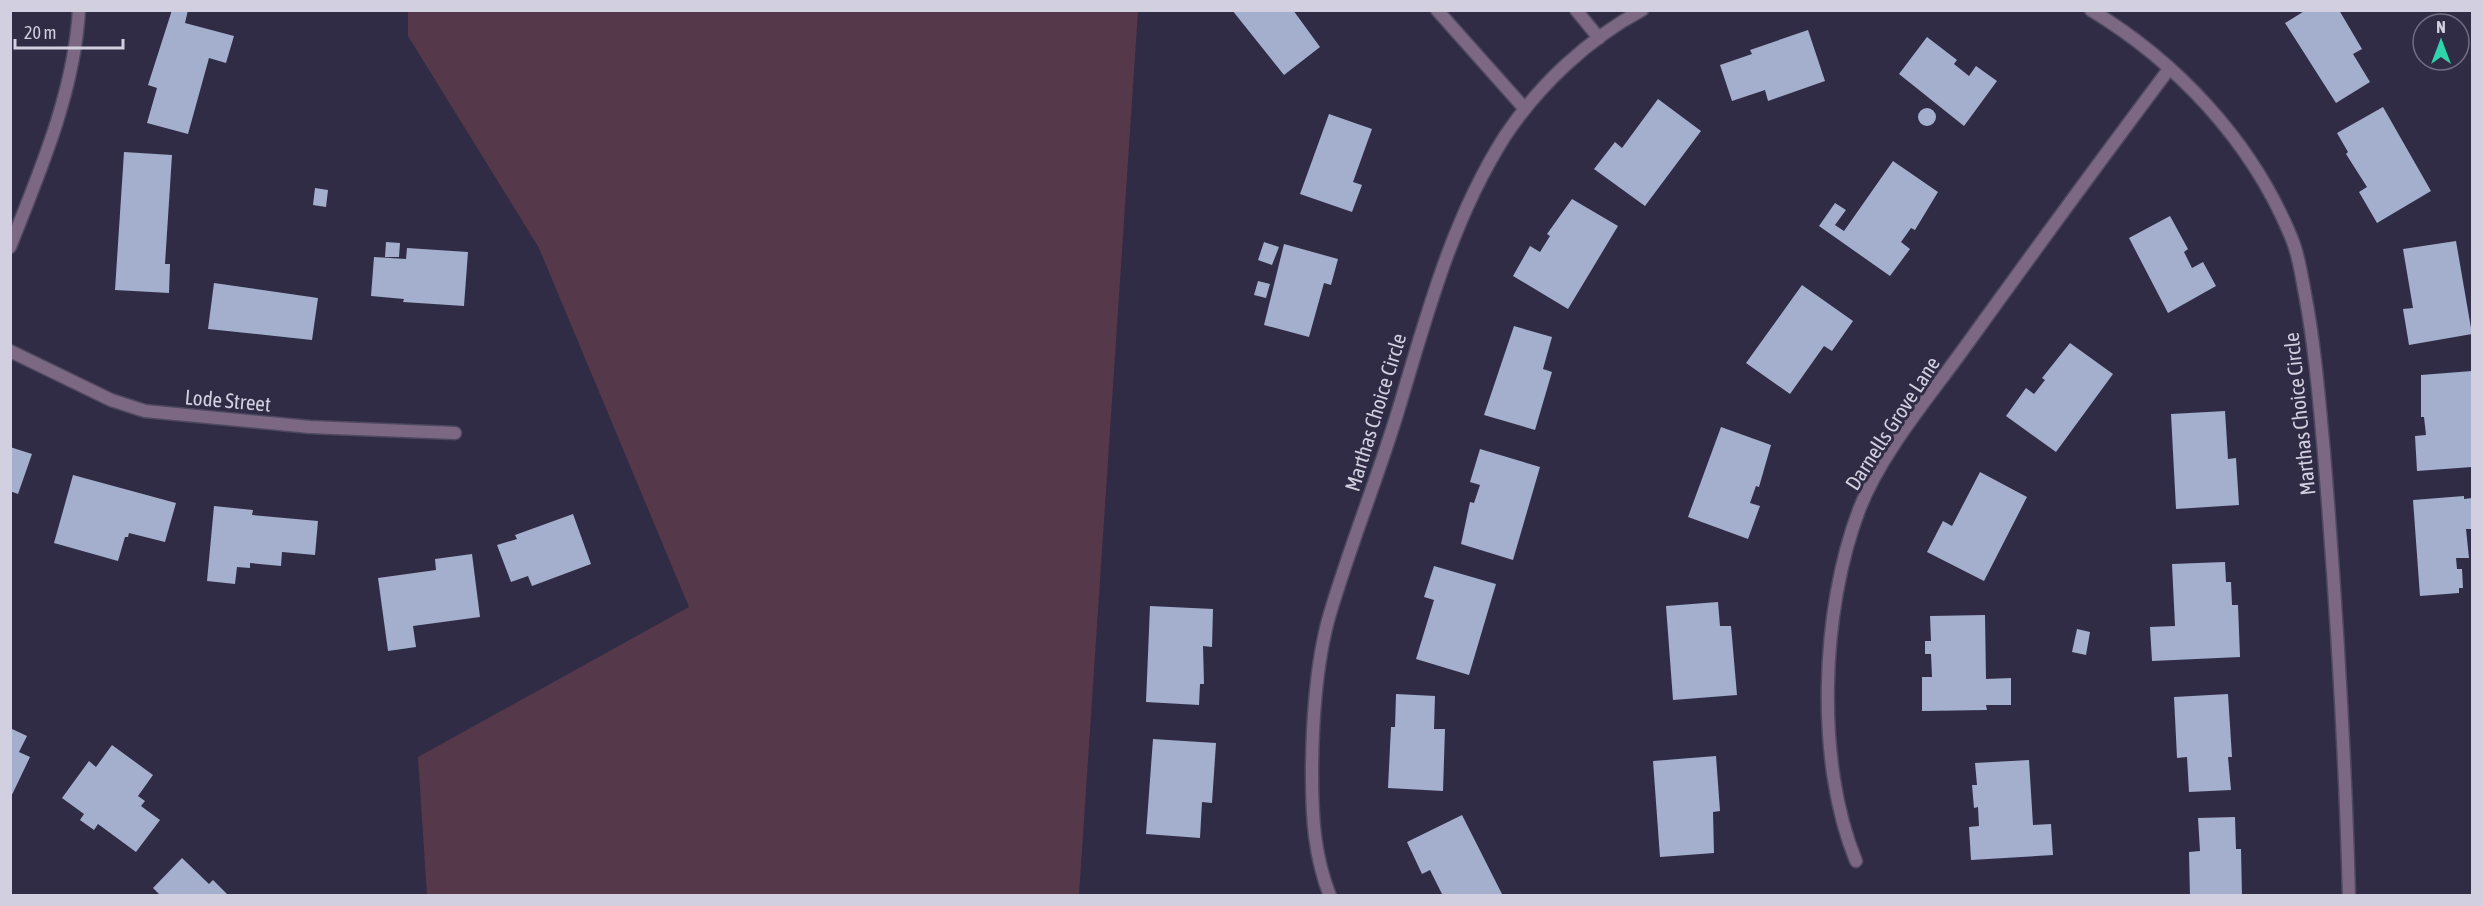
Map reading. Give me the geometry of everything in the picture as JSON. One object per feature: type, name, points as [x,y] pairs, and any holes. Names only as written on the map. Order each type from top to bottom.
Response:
[{"type":"street","points":[[10,247],[58,120],[77,38],[79,10]]},
{"type":"street","points":[[1437,10],[1525,109]]},
{"type":"street","points":[[1576,10],[1599,38]]},
{"type":"street","name":"Marthas Choice Circle","points":[[1330,896],[1315,844],[1312,815],[1314,717],[1329,620],[1452,237],[1485,171],[1525,109],[1553,78],[1599,38],[1619,22],[1642,10]]},
{"type":"street","name":"Marthas Choice Circle","points":[[2091,10],[2138,43],[2169,69],[2220,120],[2248,154],[2290,234],[2300,269],[2315,347],[2334,572],[2349,896]]},
{"type":"street","name":"Darnells Grove Lane","points":[[1856,861],[1846,838],[1835,792],[1829,724],[1835,614],[1841,572],[1860,509],[1875,479],[1928,398],[2169,69]]},
{"type":"street","name":"Lode Street","points":[[10,351],[101,395],[146,411],[310,427],[455,433]]},
{"type":"shaded area","points":[[408,11],[1138,11],[1079,895],[427,895],[418,757],[689,607],[539,248],[408,36]]},
{"type":"building","points":[[172,10],[188,10],[185,23],[234,36],[226,63],[209,58],[188,134],[147,123],[157,88],[148,85]]},
{"type":"building","points":[[1232,10],[1293,10],[1320,47],[1284,75]]},
{"type":"building","points":[[2306,10],[2339,10],[2362,49],[2353,54],[2370,82],[2336,103],[2285,23]]},
{"type":"building","points":[[1808,30],[1825,81],[1768,101],[1765,90],[1732,101],[1720,65],[1752,54],[1750,50]]},
{"type":"building","points":[[1927,37],[1957,60],[1954,64],[1969,76],[1976,66],[1997,81],[1964,126],[1899,74]]},
{"type":"building","points":[[1658,99],[1701,131],[1645,206],[1594,169],[1615,142],[1622,148]]},
{"type":"building","points":[[2383,107],[2431,191],[2377,223],[2359,192],[2367,187],[2346,154],[2348,152],[2337,133]]},
{"type":"building","points":[[1927,108],[1933,111],[1936,117],[1933,123],[1927,126],[1921,123],[1918,117],[1921,111]]},
{"type":"building","points":[[1329,114],[1372,129],[1353,182],[1362,185],[1352,212],[1300,194]]},
{"type":"building","points":[[124,152],[172,155],[165,264],[170,264],[169,293],[115,290]]},
{"type":"building","points":[[1893,161],[1938,192],[1915,230],[1911,228],[1901,242],[1910,249],[1890,276],[1819,226],[1835,203],[1846,210],[1835,225],[1844,231]]},
{"type":"building","points":[[315,188],[328,190],[326,207],[313,205]]},
{"type":"building","points":[[1572,199],[1618,226],[1568,309],[1513,276],[1530,246],[1540,252],[1550,236],[1547,234]]},
{"type":"building","points":[[2170,216],[2188,249],[2184,252],[2192,268],[2203,262],[2216,286],[2168,313],[2129,238]]},
{"type":"building","points":[[2456,241],[2472,334],[2409,345],[2403,309],[2413,308],[2403,249]]},
{"type":"building","points":[[386,242],[400,243],[399,257],[385,257]]},
{"type":"building","points":[[1264,242],[1279,247],[1272,265],[1258,260]]},
{"type":"building","points":[[1284,244],[1338,259],[1331,285],[1324,283],[1309,337],[1264,325]]},
{"type":"building","points":[[407,248],[468,252],[464,306],[403,302],[404,299],[371,296],[374,257],[406,259]]},
{"type":"building","points":[[1258,281],[1270,284],[1266,298],[1254,295]]},
{"type":"building","points":[[214,283],[318,298],[312,340],[208,329]]},
{"type":"building","points":[[1802,285],[1853,321],[1832,351],[1824,346],[1790,394],[1746,363]]},
{"type":"building","points":[[1514,326],[1552,337],[1543,369],[1552,372],[1535,430],[1484,415]]},
{"type":"building","points":[[2070,343],[2113,374],[2056,452],[2006,416],[2026,388],[2034,394],[2045,380],[2042,378]]},
{"type":"building","points":[[2472,371],[2472,467],[2417,471],[2415,436],[2426,435],[2424,417],[2421,417],[2421,375]]},
{"type":"building","points":[[2225,411],[2228,459],[2236,458],[2239,505],[2176,509],[2171,414]]},
{"type":"building","points":[[1721,427],[1771,445],[1759,487],[1756,486],[1750,503],[1760,506],[1748,539],[1688,517]]},
{"type":"building","points":[[10,447],[32,454],[18,494],[10,491]]},
{"type":"building","points":[[1480,449],[1540,467],[1513,560],[1461,544],[1470,502],[1474,503],[1480,485],[1470,482]]},
{"type":"building","points":[[1980,472],[2027,497],[1984,581],[1927,552],[1943,521],[1952,526]]},
{"type":"building","points":[[73,475],[176,503],[165,542],[129,533],[128,537],[125,537],[118,561],[54,543]]},
{"type":"building","points":[[2464,496],[2464,499],[2472,498],[2472,529],[2466,529],[2469,558],[2456,558],[2457,569],[2462,569],[2463,588],[2459,588],[2459,593],[2420,596],[2413,500]]},
{"type":"building","points":[[214,506],[253,510],[252,515],[318,521],[315,555],[282,552],[281,566],[250,563],[250,568],[237,567],[235,584],[207,581]]},
{"type":"building","points":[[573,514],[591,564],[532,586],[528,576],[511,582],[497,545],[517,539],[515,535]]},
{"type":"building","points":[[472,554],[480,617],[413,626],[416,647],[388,651],[378,578],[436,570],[435,559]]},
{"type":"building","points":[[2225,562],[2226,582],[2231,582],[2232,605],[2238,605],[2240,657],[2152,661],[2150,627],[2175,626],[2172,564]]},
{"type":"building","points":[[1434,566],[1496,584],[1469,675],[1416,659],[1434,600],[1424,597]]},
{"type":"building","points":[[1718,602],[1720,626],[1731,626],[1737,695],[1673,700],[1666,606]]},
{"type":"building","points":[[1150,606],[1213,609],[1212,647],[1203,646],[1204,684],[1200,684],[1199,705],[1146,702]]},
{"type":"building","points":[[1985,615],[1986,679],[2011,678],[2011,705],[1986,705],[1987,710],[1922,711],[1922,677],[1932,677],[1931,654],[1925,654],[1925,641],[1931,641],[1930,616]]},
{"type":"building","points":[[2077,629],[2090,632],[2086,655],[2072,652]]},
{"type":"building","points":[[1396,694],[1435,696],[1434,729],[1445,729],[1443,791],[1388,788],[1391,727],[1395,727]]},
{"type":"building","points":[[2228,694],[2232,757],[2228,757],[2231,790],[2189,792],[2187,757],[2177,758],[2174,697]]},
{"type":"building","points":[[10,728],[27,736],[19,752],[30,757],[10,799]]},
{"type":"building","points":[[1153,739],[1216,743],[1212,803],[1202,802],[1200,838],[1146,834]]},
{"type":"building","points":[[112,745],[153,775],[138,796],[145,801],[141,806],[160,820],[136,852],[98,824],[94,830],[80,820],[84,814],[62,798],[89,761],[96,767]]},
{"type":"building","points":[[1716,756],[1720,811],[1713,812],[1714,853],[1660,857],[1653,761]]},
{"type":"building","points":[[2029,760],[2033,825],[2051,824],[2053,855],[1971,860],[1969,827],[1979,826],[1978,807],[1974,808],[1972,785],[1977,785],[1975,763]]},
{"type":"building","points":[[1462,815],[1503,896],[1443,896],[1430,870],[1422,874],[1407,842]]},
{"type":"building","points":[[2235,817],[2236,849],[2241,849],[2242,896],[2190,896],[2189,852],[2200,851],[2198,818]]},
{"type":"building","points":[[182,858],[209,884],[213,880],[229,896],[161,896],[153,888]]}]
